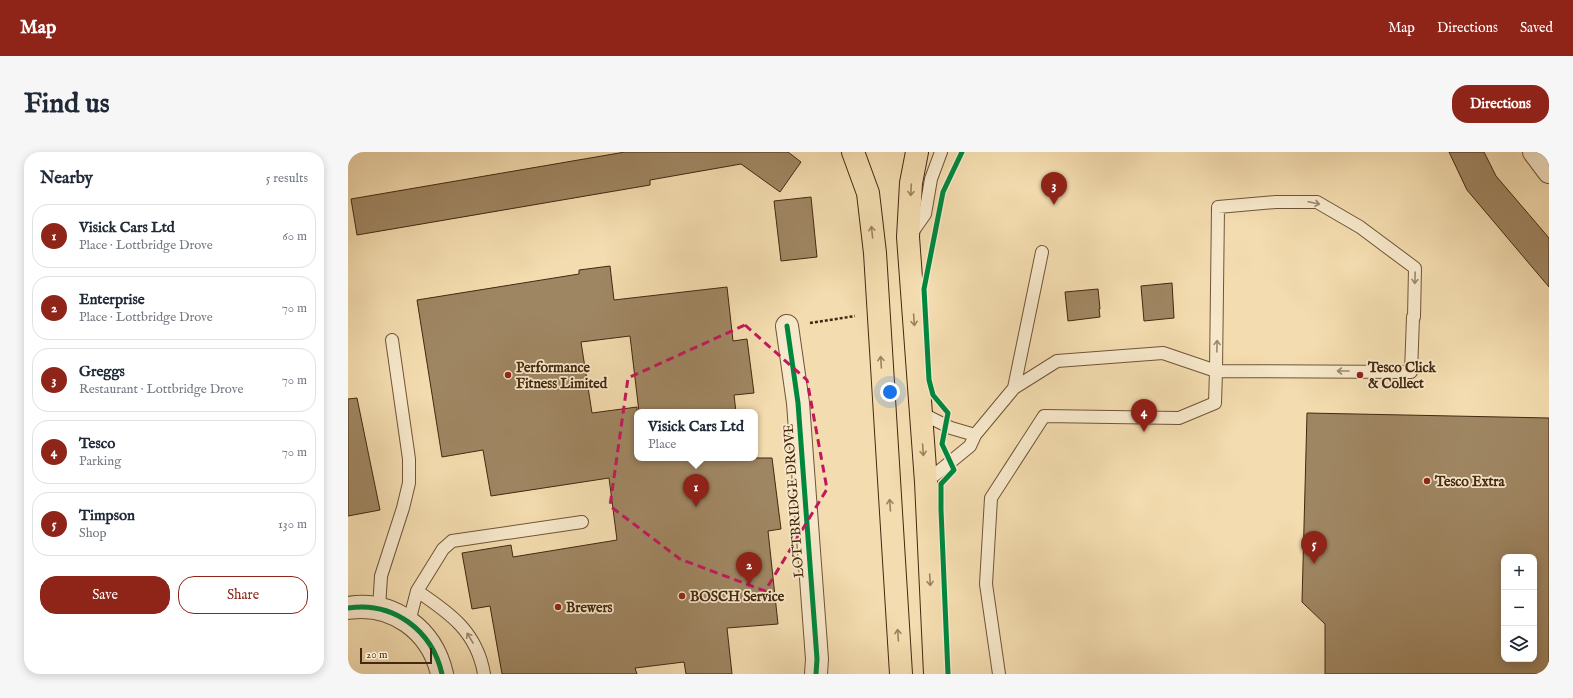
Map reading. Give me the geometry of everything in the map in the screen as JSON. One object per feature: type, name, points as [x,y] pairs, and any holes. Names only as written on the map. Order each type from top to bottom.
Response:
[{"type":"main road","points":[[853,152],[868,193],[875,253],[901,674]]},
{"type":"main road","points":[[917,152],[911,183],[908,237],[926,482],[935,674]]},
{"type":"street","points":[[1534,152],[1549,172]]},
{"type":"street","name":"LOTTBRIDGE DROVE","points":[[787,326],[798,403],[817,659],[816,674]]},
{"type":"street","points":[[348,608],[379,608],[394,613],[409,622],[420,631],[429,642],[436,656],[442,674]]},
{"type":"lane","points":[[908,237],[925,214],[931,179],[941,152]]},
{"type":"lane","points":[[926,482],[970,446],[975,435],[1014,388],[1058,361],[1163,353],[1216,370],[1411,372],[1415,268],[1360,227],[1317,202],[1276,202],[1218,207],[1217,321],[1216,370],[1215,403],[1179,418],[1044,416],[991,498],[986,584],[999,674]]},
{"type":"lane","points":[[1014,388],[1042,252]]},
{"type":"lane","points":[[379,608],[381,576],[404,508],[409,483],[409,459],[392,340]]},
{"type":"lane","points":[[921,413],[951,428],[975,435]]},
{"type":"lane","points":[[409,622],[417,590],[443,549],[452,541],[582,522]]},
{"type":"lane","points":[[417,590],[446,611],[469,635],[477,650],[484,674]]},
{"type":"path","points":[[787,326],[860,316]]},
{"type":"highlighted area","points":[[745,325],[807,380],[827,489],[765,591],[680,559],[610,506],[628,378]]},
{"type":"building","points":[[625,152],[788,152],[801,162],[780,192],[741,164],[650,180],[650,185],[357,235],[351,199]]},
{"type":"building","points":[[1449,152],[1484,152],[1496,176],[1549,238],[1549,287],[1467,190]]},
{"type":"building","points":[[811,197],[817,257],[781,261],[774,201]]},
{"type":"building","points":[[610,266],[614,300],[727,287],[733,341],[747,339],[754,393],[734,395],[736,409],[639,409],[630,336],[581,342],[592,413],[637,407],[637,409],[634,409],[634,461],[758,461],[758,458],[772,458],[781,529],[768,531],[778,624],[727,628],[732,674],[686,674],[684,662],[635,668],[637,674],[502,674],[490,606],[472,609],[462,553],[511,545],[513,557],[617,540],[609,478],[491,496],[483,450],[442,457],[417,300],[579,274],[579,270]]},
{"type":"building","points":[[1172,283],[1174,318],[1144,321],[1141,286]]},
{"type":"building","points":[[1098,289],[1100,317],[1068,321],[1065,292]]},
{"type":"building","points":[[357,398],[380,510],[348,516],[348,399]]},
{"type":"building","name":"Tesco Extra","points":[[1307,413],[1549,418],[1549,674],[1325,674],[1325,624],[1302,602]]},
{"type":"cycle path","points":[[948,674],[941,484],[954,470],[942,444],[948,413],[933,395],[929,380],[924,289],[943,192],[962,152]]},
{"type":"cycle path","points":[[787,326],[798,403],[817,659],[816,674]]},
{"type":"cycle path","points":[[348,608],[365,607],[380,609],[395,614],[408,622],[420,632],[429,644],[437,658],[442,674]]},
{"type":"place","name":"Greggs","points":[[1054,205]]},
{"type":"place","name":"Performance Fitness Limited","points":[[508,375]]},
{"type":"place","name":"Tesco Click & Collect","points":[[1360,375]]},
{"type":"place","name":"Tesco","points":[[1144,432]]},
{"type":"place","name":"Tesco Extra","points":[[1427,481]]},
{"type":"place","name":"Visick Cars Ltd","points":[[696,507]]},
{"type":"place","name":"Timpson","points":[[1314,564]]},
{"type":"place","name":"Enterprise","points":[[749,585]]},
{"type":"place","name":"BOSCH Service","points":[[682,596]]},
{"type":"place","name":"Brewers","points":[[558,607]]}]
